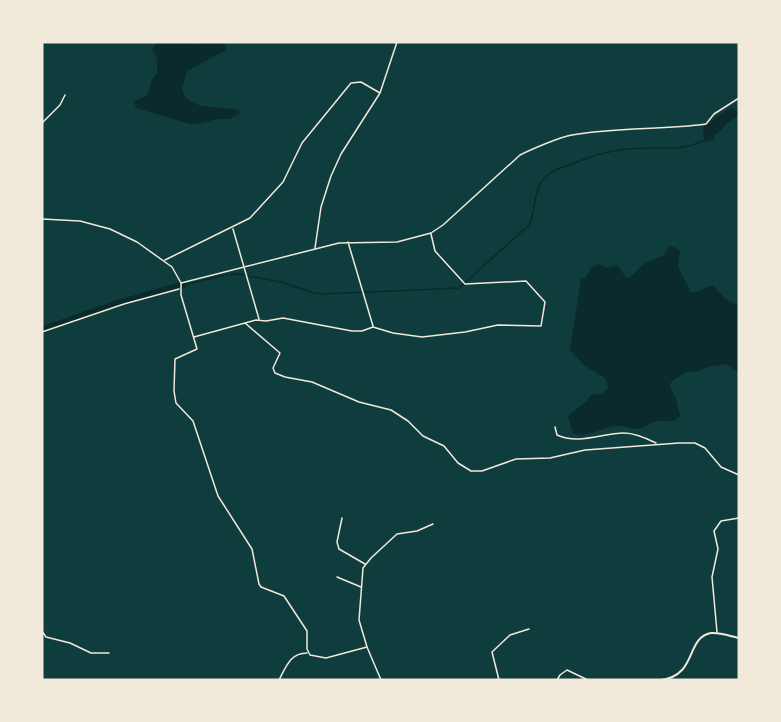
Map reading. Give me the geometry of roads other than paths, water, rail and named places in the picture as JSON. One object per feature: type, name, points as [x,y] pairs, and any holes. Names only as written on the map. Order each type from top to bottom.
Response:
[{"type":"main road","points":[[661,680],[679,674],[689,661],[697,641],[705,635],[717,633],[739,638]]},
{"type":"street","points":[[315,249],[320,214],[331,176],[341,154],[380,93],[397,42]]},
{"type":"street","points":[[165,260],[250,218],[283,182],[302,143],[351,83],[361,82],[380,93]]},
{"type":"street","points":[[42,123],[60,105],[65,95]]},
{"type":"street","points":[[181,283],[348,242],[397,242],[431,233],[443,225],[520,155],[570,135],[620,129],[678,128],[706,124],[714,114],[739,98]]},
{"type":"street","points":[[42,219],[80,221],[110,229],[137,242],[165,260],[175,270],[181,283],[180,289],[197,348],[176,359],[174,391],[176,403],[194,421],[218,495],[252,549],[259,584],[261,587],[284,596],[307,631],[308,652],[313,657],[326,658],[368,647]]},
{"type":"street","points":[[233,228],[260,320]]},
{"type":"street","points":[[194,337],[260,320],[294,319],[352,331],[362,331],[373,327],[393,333],[422,337],[498,325],[534,327],[543,324],[545,302],[526,281],[464,283],[435,251],[431,233]]},
{"type":"street","points":[[348,242],[373,327]]},
{"type":"street","points":[[42,332],[124,304],[180,289]]},
{"type":"street","points":[[245,323],[280,353],[273,368],[275,373],[312,382],[358,402],[391,410],[408,421],[423,436],[444,446],[458,463],[471,471],[483,471],[516,459],[550,458],[585,450],[695,443],[705,448],[721,467],[739,475]]},
{"type":"street","points":[[555,427],[557,435],[562,437],[578,439],[627,432],[647,438],[656,444]]},
{"type":"street","points":[[342,518],[337,542],[339,549],[365,564]]},
{"type":"street","points":[[717,633],[712,577],[718,549],[714,531],[716,525],[721,521],[739,518]]},
{"type":"street","points":[[381,680],[359,615],[365,564],[397,534],[417,531],[433,524]]},
{"type":"street","points":[[337,577],[361,587]]},
{"type":"street","points":[[499,680],[492,652],[510,635],[528,628]]},
{"type":"street","points":[[42,632],[46,637],[70,643],[91,653],[109,653]]},
{"type":"street","points":[[279,680],[290,659],[308,652]]},
{"type":"street","points":[[557,680],[566,670],[588,680]]},
{"type":"water","points":[[157,42],[191,44],[225,42],[226,50],[187,71],[182,89],[185,97],[198,105],[232,109],[240,113],[229,119],[190,124],[136,108],[134,102],[147,95],[151,81],[157,73],[157,58],[152,49]]},
{"type":"water","points":[[731,108],[738,111],[738,116],[714,135],[714,140],[704,142],[703,128]]},
{"type":"water","points":[[669,246],[680,251],[678,267],[691,292],[713,286],[728,300],[739,305],[739,372],[726,364],[686,372],[671,382],[670,387],[680,416],[677,419],[654,422],[639,429],[617,425],[587,434],[573,434],[568,416],[592,394],[602,394],[608,387],[605,378],[585,366],[570,350],[581,278],[585,278],[591,268],[598,264],[607,268],[619,267],[626,278],[629,278],[644,264],[664,255]]},
{"type":"waterway","points":[[183,285],[238,274],[281,282],[323,294],[459,288],[529,225],[539,186],[552,172],[607,152],[637,148],[676,148],[704,140]]},
{"type":"waterway","points":[[42,330],[119,303],[183,285]]}]
